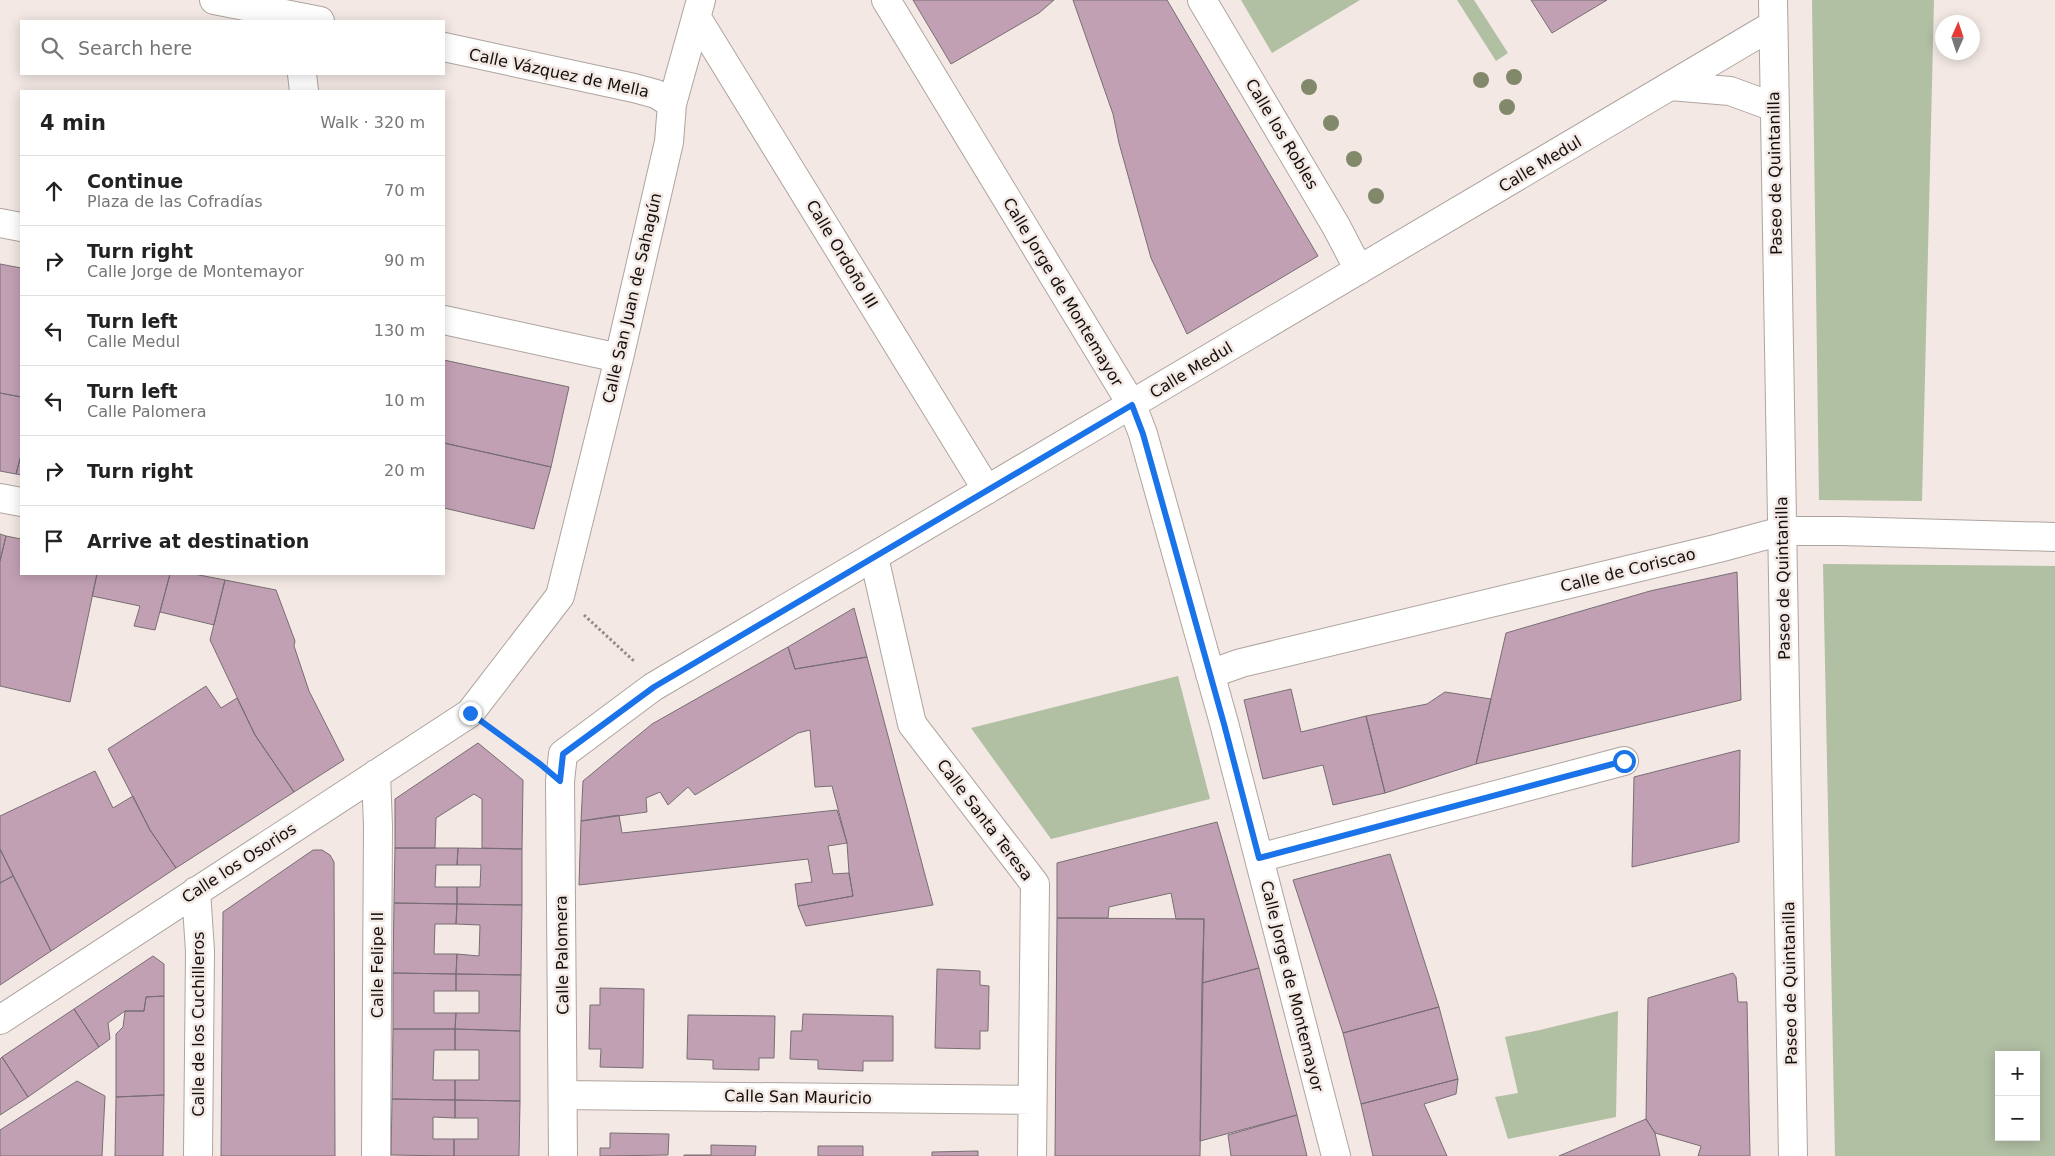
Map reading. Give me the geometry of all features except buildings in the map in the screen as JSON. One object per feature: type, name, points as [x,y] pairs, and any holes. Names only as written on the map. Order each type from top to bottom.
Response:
[{"type":"street","points":[[214,0],[292,13],[316,20]]},
{"type":"street","name":"Calle Jorge de Montemayor","points":[[886,0],[1132,405],[1143,434],[1210,674],[1336,1156]]},
{"type":"street","name":"Calle los Robles","points":[[1202,0],[1336,226],[1359,270]]},
{"type":"street","name":"Calle San Juan de Sahagún","points":[[560,596],[669,142],[672,104],[699,9]]},
{"type":"street","name":"Calle Ordoño III","points":[[699,9],[987,490]]},
{"type":"street","name":"Calle Medul","points":[[563,754],[654,687],[1670,86],[1773,13]]},
{"type":"street","name":"Paseo de Quintanilla","points":[[1773,13],[1793,1156]]},
{"type":"street","name":"Calle Vázquez de Mella","points":[[445,47],[634,88],[656,94],[672,104]]},
{"type":"street","points":[[302,75],[304,90]]},
{"type":"street","points":[[1670,86],[1730,91],[1774,107]]},
{"type":"street","points":[[0,223],[20,227]]},
{"type":"street","points":[[445,320],[618,358]]},
{"type":"street","points":[[0,498],[20,502]]},
{"type":"street","name":"Calle de Coriscao","points":[[1210,674],[1241,663],[1782,531],[2055,536]]},
{"type":"street","name":"Calle Santa Teresa","points":[[874,557],[912,724],[1035,884],[1032,1156]]},
{"type":"street","name":"Calle los Osorios","points":[[0,1020],[474,709],[560,596]]},
{"type":"street","name":"Calle Palomera","points":[[563,754],[560,781],[563,1156]]},
{"type":"street","points":[[1259,858],[1624,761]]},
{"type":"street","name":"Calle Felipe II","points":[[376,774],[378,826],[376,1156]]},
{"type":"street","name":"Calle de los Cuchilleros","points":[[196,891],[200,951],[198,1156]]},
{"type":"street","name":"Calle San Mauricio","points":[[563,1095],[1032,1100]]},
{"type":"path","points":[[560,596],[576,608],[640,666],[654,687]]},
{"type":"path","points":[[474,709],[560,781]]},
{"type":"green space","points":[[1241,0],[1360,0],[1272,53]]},
{"type":"green space","points":[[1457,0],[1474,0],[1508,53],[1496,61]]},
{"type":"green space","points":[[1812,0],[1934,0],[1922,501],[1819,500]]},
{"type":"green space","points":[[1823,564],[2055,566],[2055,1156],[1835,1156]]},
{"type":"green space","points":[[1178,676],[1210,799],[1051,839],[971,728]]},
{"type":"green space","points":[[1618,1011],[1616,1117],[1508,1139],[1495,1097],[1518,1093],[1505,1037]]},
{"type":"route","points":[[470,713],[540,764],[560,781],[563,754],[654,687],[1132,405],[1143,434],[1224,724],[1259,858],[1624,761]]}]
